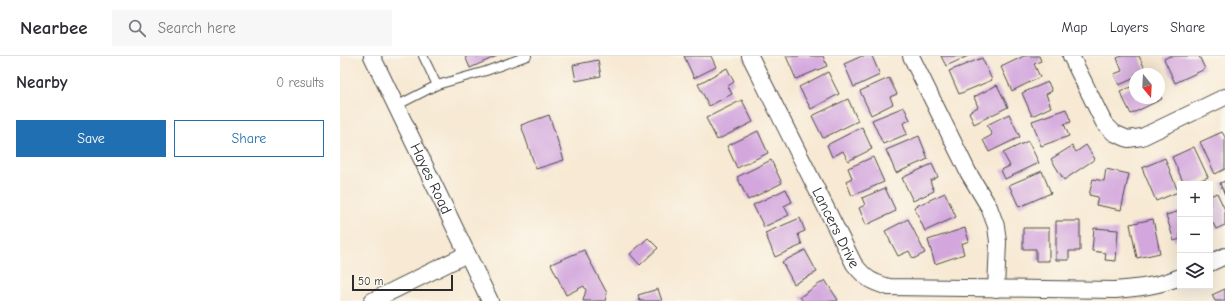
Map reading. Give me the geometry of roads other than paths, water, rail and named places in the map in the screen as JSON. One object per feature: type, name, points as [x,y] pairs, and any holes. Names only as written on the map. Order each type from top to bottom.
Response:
[{"type":"street","name":"Hayes Road","points":[[372,56],[490,301]]},
{"type":"street","name":"Lancers Drive","points":[[750,56],[854,264],[862,274],[873,282],[889,287],[1115,290],[1140,288],[1168,282],[1177,278]]},
{"type":"street","points":[[911,56],[968,172],[989,207],[996,226],[998,242],[996,289]]},
{"type":"street","points":[[1071,56],[1104,122],[1114,133],[1128,139],[1142,137],[1225,97]]},
{"type":"street","points":[[372,301],[467,254]]},
{"type":"street","points":[[1213,262],[1225,256]]},
{"type":"lane","points":[[423,56],[437,85]]},
{"type":"lane","points":[[396,106],[437,85],[486,71],[527,56]]}]
